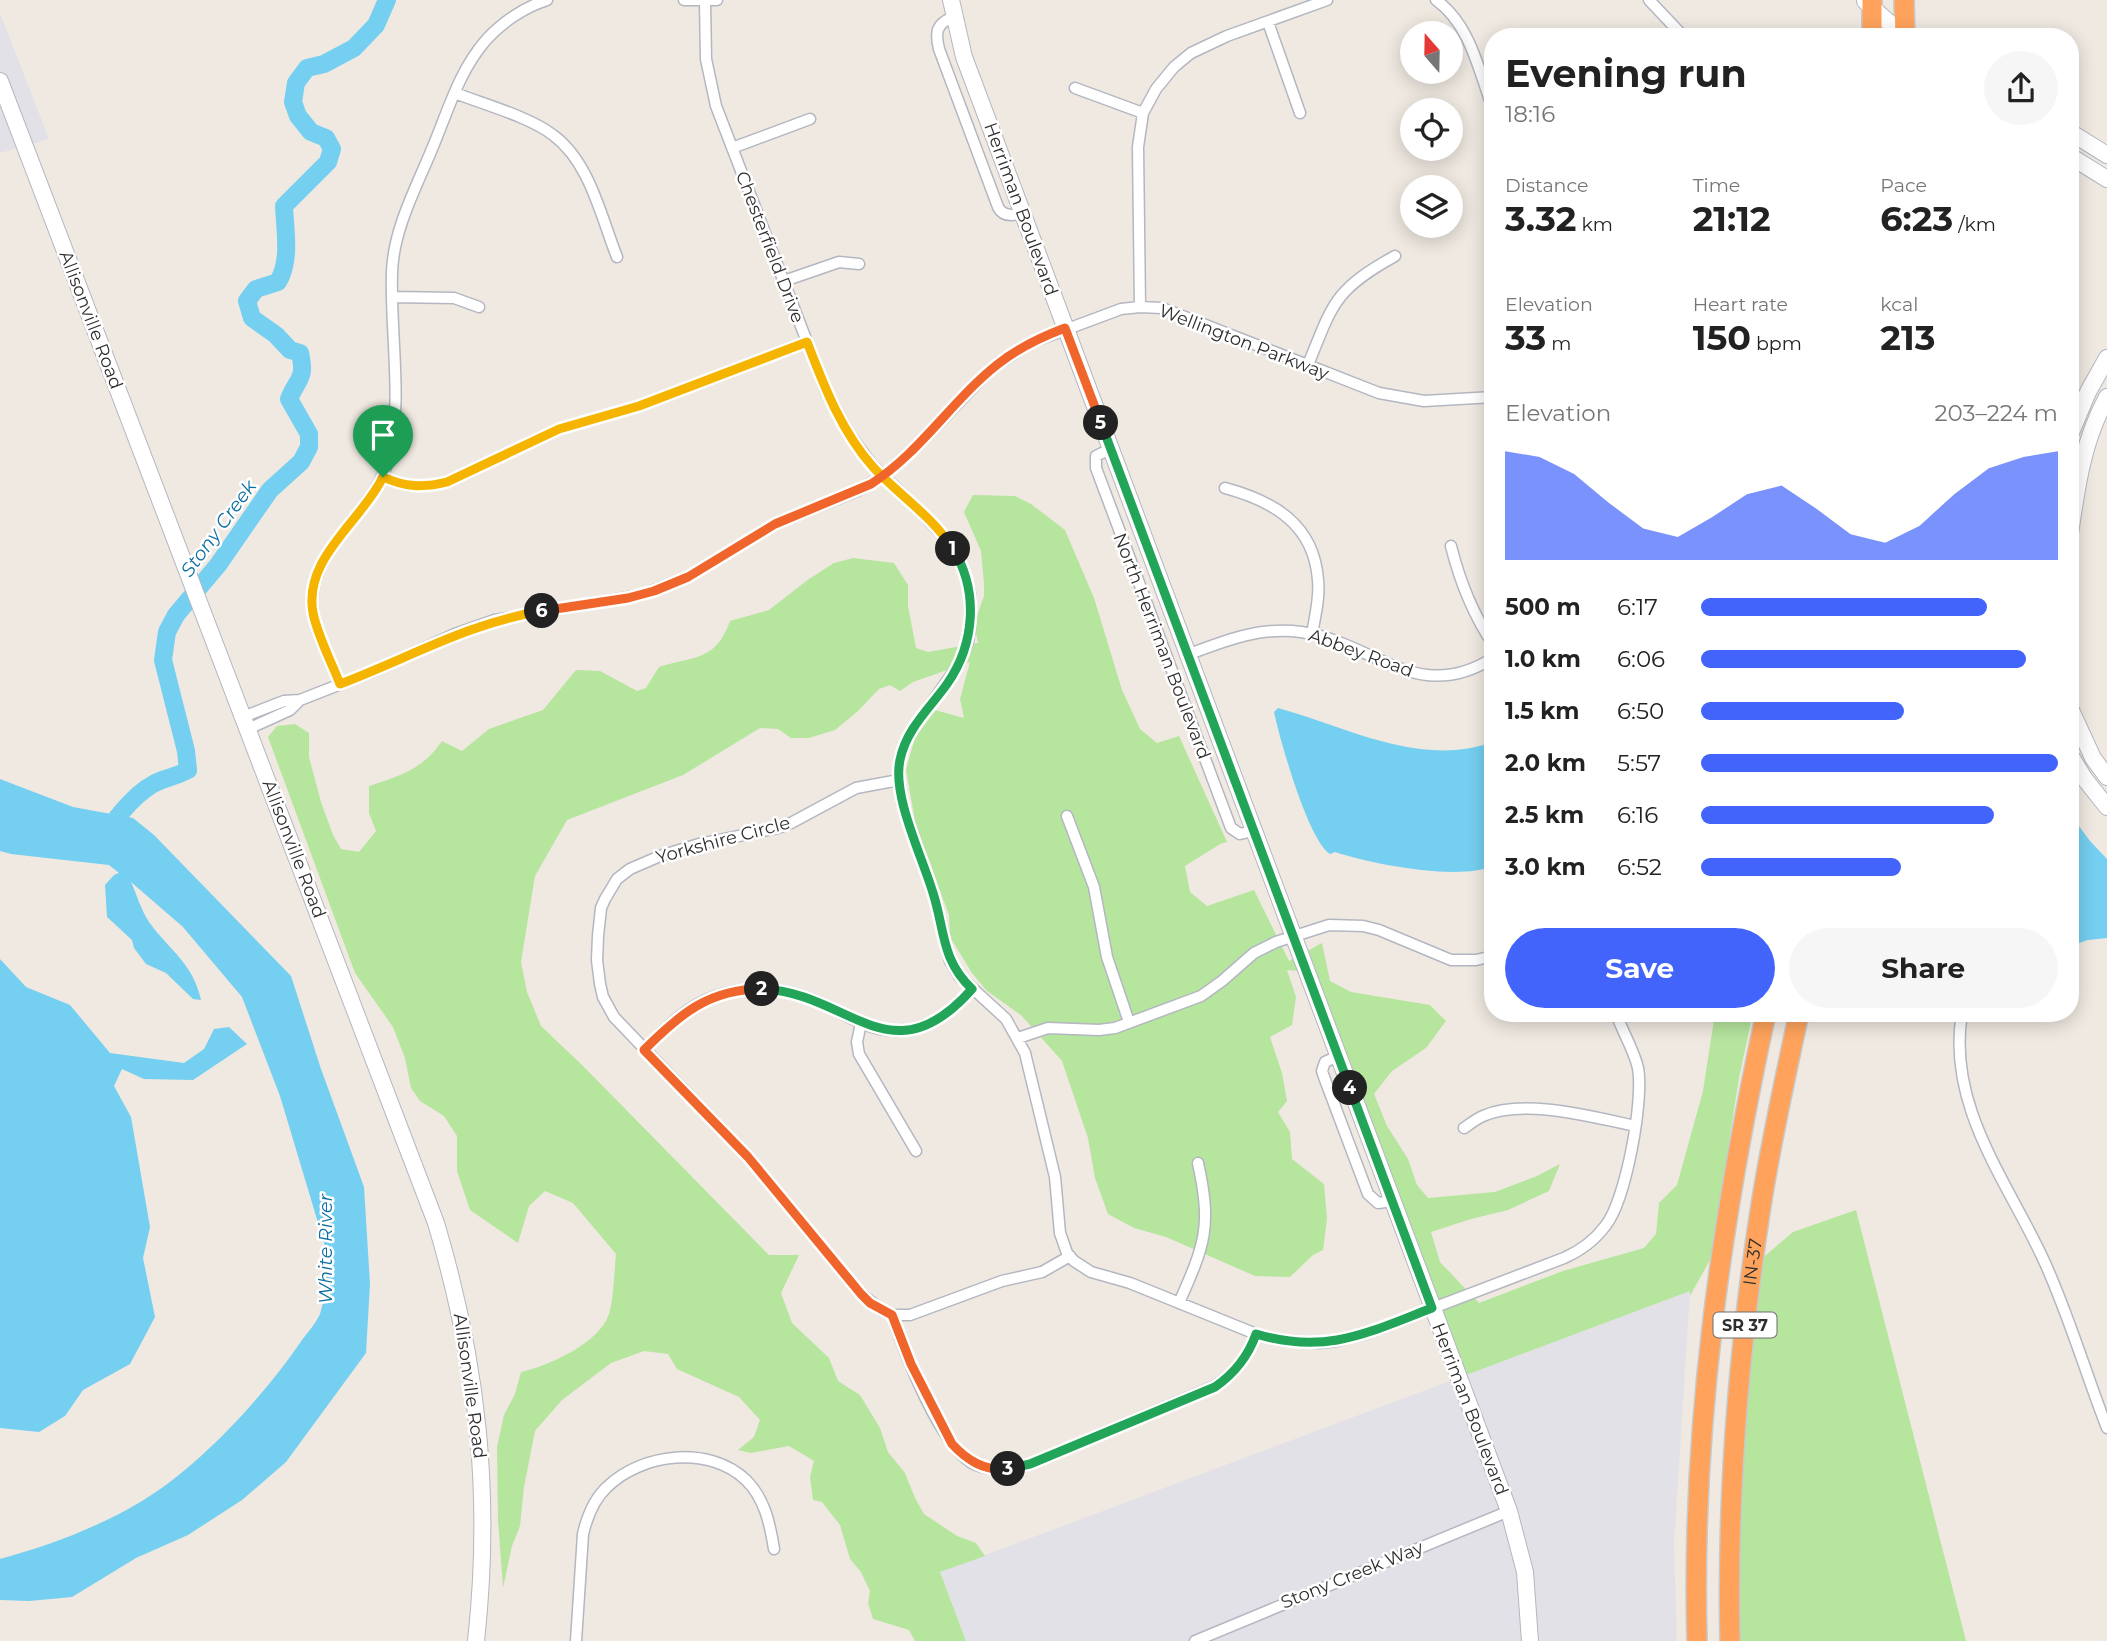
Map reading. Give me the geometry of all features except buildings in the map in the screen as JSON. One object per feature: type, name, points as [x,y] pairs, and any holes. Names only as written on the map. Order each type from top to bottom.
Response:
[{"type":"highway","points":[[1904,0],[1905,28]]},
{"type":"highway","points":[[1870,2],[1871,28]]},
{"type":"highway","name":"IN-37","points":[[1697,1641],[1698,1505],[1712,1328],[1731,1184],[1764,1022]]},
{"type":"highway","name":"IN-37","points":[[1730,1641],[1732,1489],[1744,1330],[1766,1176],[1797,1022]]},
{"type":"street","points":[[340,684],[315,618],[312,599],[315,579],[325,557],[367,505],[383,477],[389,459],[395,419],[394,248],[454,93],[475,54],[493,32],[518,14],[547,0]]},
{"type":"street","points":[[684,0],[711,1]]},
{"type":"street","name":"Herriman Boulevard","points":[[951,0],[964,57],[1509,1511],[1525,1572],[1530,1641]]},
{"type":"street","points":[[1140,307],[1138,148],[1143,113],[1164,78],[1191,53],[1327,0]]},
{"type":"street","points":[[1436,0],[1453,15],[1464,34],[1484,86]]},
{"type":"street","points":[[1648,0],[1675,28]]},
{"type":"street","name":"Chesterfield Drive","points":[[711,1],[704,37],[716,106],[807,342],[839,417],[873,466],[949,542],[963,569],[971,604],[968,642],[959,664],[909,734],[900,758],[902,802],[936,901],[947,952],[959,976],[997,1009],[1018,1038],[1025,1053],[1055,1177],[1060,1233],[1070,1256]]},
{"type":"street","points":[[1870,2],[1896,28]]},
{"type":"street","points":[[1268,22],[1300,113]]},
{"type":"street","name":"Allisonville Road","points":[[0,80],[436,1223],[448,1263],[469,1360],[482,1470],[483,1564],[476,1641]]},
{"type":"street","points":[[1075,88],[1143,113]]},
{"type":"street","points":[[454,93],[541,127],[562,143],[580,166],[617,257]]},
{"type":"street","points":[[732,148],[810,119]]},
{"type":"street","points":[[2079,138],[2107,155]]},
{"type":"street","points":[[2079,162],[2107,179]]},
{"type":"street","points":[[1308,365],[1335,301],[1359,277],[1395,256]]},
{"type":"street","points":[[784,281],[839,262],[859,264]]},
{"type":"street","points":[[393,297],[454,298],[479,307]]},
{"type":"street","name":"Wellington Parkway","points":[[245,723],[290,710],[300,700],[455,634],[495,620],[628,598],[688,577],[775,524],[857,491],[883,476],[918,445],[998,364],[1030,343],[1112,311],[1140,307],[1162,308],[1379,393],[1424,401],[1484,398]]},
{"type":"street","points":[[383,477],[409,486],[430,486],[447,482],[559,429],[639,406],[807,342]]},
{"type":"street","points":[[2079,414],[2107,358]]},
{"type":"street","points":[[2079,477],[2088,438],[2107,397]]},
{"type":"street","name":"North Herriman Boulevard","points":[[1110,449],[1096,456],[1096,468],[1231,828],[1240,834],[1253,831]]},
{"type":"street","points":[[1225,488],[1254,496],[1279,510],[1296,527],[1309,546],[1318,580],[1312,634]]},
{"type":"street","points":[[1451,547],[1464,591],[1484,631]]},
{"type":"street","name":"Abbey Road","points":[[1187,655],[1250,633],[1281,630],[1336,640],[1400,669],[1420,675],[1449,676],[1468,671],[1484,662]]},
{"type":"street","points":[[2079,729],[2086,746],[2107,777]]},
{"type":"street","points":[[2079,750],[2086,746]]},
{"type":"street","points":[[2079,769],[2107,807]]},
{"type":"street","name":"Yorkshire Circle","points":[[892,1315],[870,1303],[861,1294],[748,1157],[614,1017],[603,997],[598,974],[597,936],[601,908],[617,879],[630,869],[660,856],[699,845],[778,828],[856,788],[899,780]]},
{"type":"street","points":[[1067,816],[1094,887],[1107,957],[1129,1022]]},
{"type":"street","points":[[1018,1038],[1048,1028],[1107,1030],[1208,992],[1249,956],[1329,925],[1354,925],[1379,930],[1451,960],[1484,958]]},
{"type":"street","points":[[644,1050],[675,1020],[695,1006],[715,996],[747,990],[781,991],[806,997],[861,1023],[898,1031],[922,1027],[941,1018],[972,989]]},
{"type":"street","points":[[1256,1334],[1246,1356],[1227,1378],[1215,1387],[1030,1464],[999,1470],[972,1462],[947,1438],[903,1347],[892,1315],[911,1315],[1002,1281],[1042,1272],[1070,1256],[1091,1272],[1130,1283],[1256,1334],[1296,1343],[1337,1341],[1365,1334],[1564,1258],[1593,1239],[1616,1208],[1640,1093],[1637,1068],[1619,1022]]},
{"type":"street","points":[[1962,1022],[1962,1067],[1973,1119],[1986,1152],[2045,1263],[2107,1428]]},
{"type":"street","points":[[861,1023],[857,1042],[859,1054],[916,1151]]},
{"type":"street","points":[[1464,1128],[1494,1113],[1534,1109],[1567,1112],[1635,1126]]},
{"type":"street","points":[[1179,1303],[1201,1251],[1207,1219],[1198,1163]]},
{"type":"street","points":[[576,1641],[586,1520],[599,1496],[626,1472],[684,1457],[698,1457],[728,1468],[744,1479],[765,1508],[774,1549]]},
{"type":"street","name":"Stony Creek Way","points":[[1195,1641],[1509,1511]]},
{"type":"shaded area","points":[[0,13],[49,139],[0,153]]},
{"type":"shaded area","points":[[1690,1291],[1674,1544],[1677,1641],[966,1641],[940,1572]]},
{"type":"green space","points":[[973,495],[1015,496],[1031,504],[1065,530],[1094,598],[1122,690],[1140,729],[1157,743],[1179,736],[1227,842],[1185,866],[1190,892],[1207,906],[1254,890],[1289,961],[1322,943],[1330,981],[1351,992],[1430,1005],[1446,1021],[1426,1048],[1392,1071],[1374,1094],[1387,1126],[1408,1159],[1417,1185],[1428,1198],[1495,1192],[1560,1164],[1549,1191],[1508,1210],[1431,1232],[1440,1262],[1479,1303],[1563,1271],[1644,1248],[1656,1234],[1659,1203],[1677,1185],[1703,1091],[1714,1022],[1751,1022],[1739,1078],[1711,1258],[1690,1296],[1690,1291],[1466,1375],[1313,972],[1287,970],[1296,997],[1292,1025],[1270,1037],[1282,1073],[1287,1101],[1278,1112],[1290,1132],[1292,1159],[1324,1184],[1327,1219],[1323,1250],[1313,1255],[1290,1277],[1255,1276],[1166,1237],[1134,1228],[1108,1214],[1095,1178],[1088,1138],[1062,1061],[1021,1015],[987,991],[972,973],[950,937],[949,915],[916,826],[906,770],[915,737],[935,710],[964,718],[960,699],[970,662],[913,682],[900,691],[890,685],[879,689],[835,730],[809,738],[791,738],[778,729],[760,728],[683,775],[567,820],[535,876],[521,962],[527,992],[541,1026],[769,1255],[799,1255],[781,1293],[792,1323],[829,1358],[838,1381],[860,1395],[880,1428],[888,1452],[905,1473],[924,1514],[957,1536],[976,1543],[985,1556],[940,1572],[966,1641],[915,1641],[909,1630],[873,1619],[868,1603],[870,1591],[861,1572],[850,1559],[840,1525],[822,1502],[813,1500],[810,1477],[814,1461],[789,1446],[751,1453],[738,1450],[754,1437],[760,1420],[739,1397],[677,1369],[668,1354],[644,1351],[611,1363],[562,1400],[535,1431],[524,1487],[520,1526],[512,1546],[503,1588],[498,1520],[497,1447],[504,1415],[515,1394],[521,1372],[572,1352],[604,1325],[611,1307],[616,1254],[573,1203],[545,1191],[529,1206],[518,1243],[470,1210],[457,1171],[457,1136],[444,1116],[420,1101],[411,1088],[405,1058],[393,1027],[355,973],[268,737],[277,726],[295,724],[309,733],[309,757],[333,835],[341,849],[359,852],[376,831],[369,813],[369,786],[401,775],[419,765],[442,741],[462,751],[489,729],[543,710],[576,670],[600,671],[637,691],[646,688],[659,667],[711,650],[718,644],[730,621],[769,610],[834,563],[853,558],[894,563],[908,585],[908,606],[916,648],[928,652],[978,643],[974,624],[984,596],[981,551],[964,512]]},
{"type":"green space","points":[[1856,1210],[1966,1641],[1734,1641],[1752,1267],[1793,1232]]},
{"type":"water","points":[[1278,708],[1357,734],[1411,748],[1466,749],[1484,744],[1484,868],[1459,872],[1414,869],[1335,852],[1330,854],[1313,830],[1304,810],[1274,712]]},
{"type":"water","points":[[0,779],[73,807],[133,818],[154,835],[291,976],[364,1187],[370,1284],[366,1353],[286,1462],[242,1500],[188,1535],[136,1558],[72,1597],[29,1601],[0,1600],[0,1559],[73,1535],[126,1510],[164,1487],[208,1450],[269,1384],[316,1321],[324,1297],[326,1263],[325,1246],[280,1096],[242,997],[183,927],[131,882],[146,917],[187,967],[201,1000],[193,999],[166,973],[146,964],[134,948],[132,940],[107,917],[105,885],[119,873],[109,865],[0,851]]},
{"type":"water","points":[[2079,826],[2107,859],[2107,938],[2079,943]]},
{"type":"water","points":[[0,959],[26,987],[70,1005],[110,1053],[184,1063],[204,1049],[214,1029],[229,1027],[247,1044],[193,1080],[144,1079],[122,1069],[114,1086],[131,1117],[150,1227],[143,1258],[155,1317],[130,1364],[83,1390],[65,1416],[39,1432],[0,1428]]},
{"type":"waterway","name":"Stony Creek","points":[[105,835],[122,811],[145,789],[188,770],[186,751],[163,660],[167,632],[176,615],[218,565],[270,490],[301,462],[309,447],[309,434],[289,399],[302,374],[300,353],[290,350],[276,335],[252,318],[247,301],[256,289],[278,282],[286,255],[284,206],[328,162],[332,149],[326,138],[311,132],[298,116],[293,102],[296,83],[307,68],[324,64],[354,48],[376,25],[387,0]]},
{"type":"route","points":[[383,477],[367,505],[325,557],[315,579],[313,611],[340,684],[455,634],[495,620],[628,598],[688,577],[775,524],[871,484],[883,476],[900,462],[918,445],[998,364],[1030,343],[1065,328],[1432,1308],[1365,1334],[1337,1341],[1296,1343],[1256,1334],[1252,1346],[1236,1369],[1215,1387],[1030,1464],[1013,1469],[990,1469],[976,1465],[962,1455],[947,1438],[931,1406],[903,1347],[892,1315],[870,1303],[861,1294],[748,1157],[644,1050],[675,1020],[695,1006],[715,996],[735,991],[769,989],[795,994],[861,1023],[898,1031],[934,1022],[972,989],[959,976],[950,961],[927,871],[902,802],[899,780],[900,758],[909,734],[948,682],[968,642],[970,593],[956,553],[939,530],[923,514],[883,476],[873,466],[849,434],[826,391],[807,342],[639,406],[559,429],[447,482],[430,486],[409,486],[383,477]]},
{"type":"water label","name":"White River","points":[[325,1249]]}]
